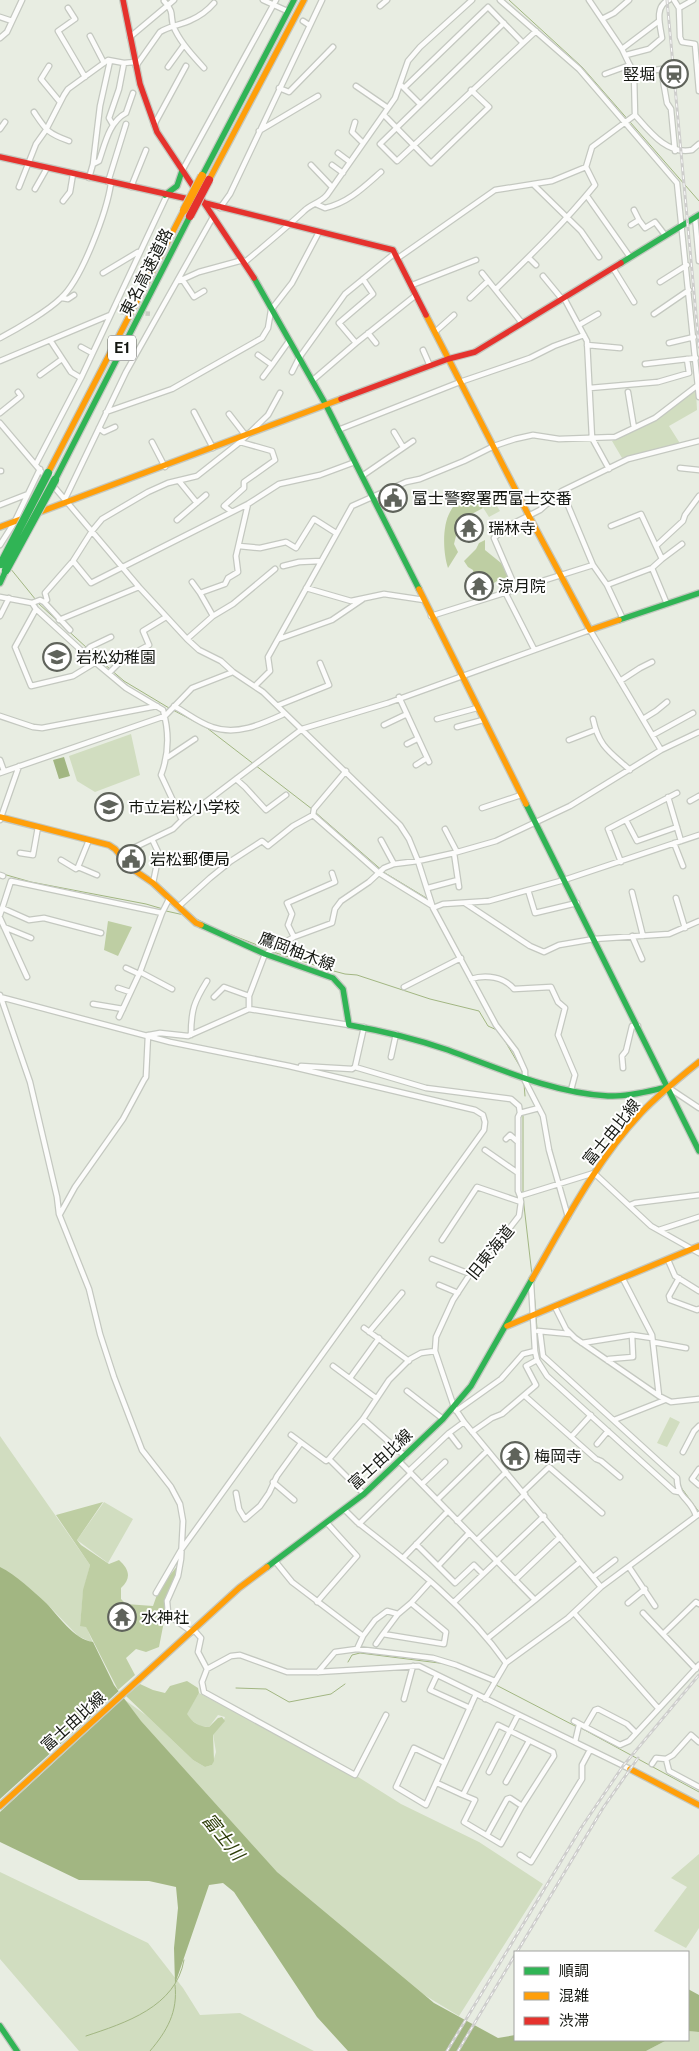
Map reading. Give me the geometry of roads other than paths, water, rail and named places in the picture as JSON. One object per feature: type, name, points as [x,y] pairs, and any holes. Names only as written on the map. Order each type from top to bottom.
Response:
[{"type":"main road","points":[[122,0],[135,64],[154,125],[163,143],[244,261],[313,380],[373,496],[461,677],[577,903],[699,1151]]},
{"type":"main road","name":"東名高速道路","points":[[206,178],[294,0]]},
{"type":"main road","name":"東名高速道路","points":[[0,583],[2,567],[44,471],[304,0]]},
{"type":"main road","points":[[0,157],[204,202],[220,208],[393,250],[560,576],[590,630],[699,593]]},
{"type":"main road","points":[[166,195],[177,186],[182,171]]},
{"type":"main road","name":"東名高速道路","points":[[2,567],[55,480],[187,213]]},
{"type":"main road","points":[[0,527],[67,501],[165,467],[448,359],[475,352],[697,216]]},
{"type":"main road","name":"鷹岡柚木線","points":[[0,818],[109,846],[121,854],[131,868],[153,883],[196,923],[265,954],[333,978],[343,989],[349,1026]]},
{"type":"main road","points":[[349,1026],[364,1027],[433,1044],[524,1078],[571,1090],[608,1096],[668,1087]]},
{"type":"main road","name":"富士由比線","points":[[0,1806],[239,1588],[345,1510],[455,1409],[507,1326],[594,1173],[625,1132],[668,1087],[699,1062]]},
{"type":"main road","points":[[507,1326],[697,1249]]},
{"type":"main road","points":[[630,1769],[699,1805]]},
{"type":"main road","points":[[0,2027],[17,2051]]},
{"type":"street","points":[[0,38],[8,32],[22,0]]},
{"type":"street","points":[[130,37],[174,0]]},
{"type":"street","points":[[263,0],[272,6],[285,10]]},
{"type":"street","points":[[182,171],[276,0]]},
{"type":"street","points":[[220,208],[230,194],[258,131],[322,0]]},
{"type":"street","points":[[380,6],[387,0]]},
{"type":"street","points":[[402,87],[408,61],[412,55],[472,0]]},
{"type":"street","points":[[500,0],[579,69],[677,183],[683,224],[699,397]]},
{"type":"street","points":[[589,0],[626,55],[634,74],[634,115],[654,136],[675,151],[692,150],[699,144]]},
{"type":"street","points":[[602,19],[614,13],[629,0]]},
{"type":"street","points":[[626,55],[649,49],[662,38],[660,6],[669,0]]},
{"type":"street","points":[[674,0],[679,8],[680,37],[682,42],[695,44],[697,48],[699,91]]},
{"type":"street","points":[[679,8],[693,0]]},
{"type":"street","points":[[164,1],[172,10],[173,26],[184,45],[204,68]]},
{"type":"street","points":[[19,186],[36,144],[46,130],[68,89],[104,63],[110,61],[135,64],[153,40],[165,28],[191,20],[207,11],[214,3]]},
{"type":"street","points":[[180,280],[199,272],[244,261],[291,224],[306,209],[321,202],[402,87],[488,7],[523,43]]},
{"type":"street","points":[[68,8],[75,19],[58,31],[86,77]]},
{"type":"street","points":[[0,17],[12,21]]},
{"type":"street","points":[[303,21],[310,25]]},
{"type":"street","points":[[622,49],[660,21]]},
{"type":"street","points":[[504,23],[380,144],[397,161],[536,31]]},
{"type":"street","points":[[90,36],[104,63]]},
{"type":"street","points":[[168,67],[184,45]]},
{"type":"street","points":[[279,88],[289,92],[333,47]]},
{"type":"street","points":[[89,178],[93,164],[100,106],[110,61]]},
{"type":"street","points":[[112,125],[109,118],[119,89],[124,63]]},
{"type":"street","points":[[605,74],[630,65]]},
{"type":"street","points":[[49,66],[41,79],[60,102]]},
{"type":"street","points":[[154,125],[186,66]]},
{"type":"street","points":[[634,74],[661,69],[667,103],[671,109],[675,151]]},
{"type":"street","points":[[356,86],[388,108]]},
{"type":"street","points":[[402,87],[420,104]]},
{"type":"street","points":[[384,115],[431,163],[489,107],[471,90]]},
{"type":"street","points":[[93,164],[99,161],[112,125],[118,117],[126,113],[133,93]]},
{"type":"street","points":[[258,131],[318,96]]},
{"type":"street","points":[[34,112],[46,130],[52,135],[68,140]]},
{"type":"street","points":[[496,289],[529,258],[588,196],[595,185],[586,167],[592,147],[634,115]]},
{"type":"street","points":[[0,130],[5,122]]},
{"type":"street","points":[[355,122],[352,132],[364,143]]},
{"type":"street","points":[[0,338],[62,298],[80,271],[109,200],[110,182],[126,124]]},
{"type":"street","points":[[131,187],[146,150]]},
{"type":"street","points":[[338,153],[350,162]]},
{"type":"street","points":[[311,165],[332,188]]},
{"type":"street","points":[[332,165],[343,172]]},
{"type":"street","points":[[292,372],[299,358],[345,294],[363,279],[495,190],[552,181],[586,167]]},
{"type":"street","points":[[36,189],[47,168]]},
{"type":"street","points":[[316,204],[325,208],[342,202],[361,190],[381,172]]},
{"type":"street","points":[[63,201],[70,192],[73,174]]},
{"type":"street","points":[[534,185],[581,230],[599,257]]},
{"type":"street","points":[[36,464],[81,378],[166,195]]},
{"type":"street","points":[[588,196],[630,257]]},
{"type":"street","points":[[634,210],[638,220],[645,228],[655,222],[665,235]]},
{"type":"street","points":[[697,216],[699,261]]},
{"type":"street","points":[[67,501],[106,412],[214,217]]},
{"type":"street","points":[[631,225],[638,220]]},
{"type":"street","points":[[106,412],[172,388],[262,338],[268,328],[271,310],[292,283],[319,232]]},
{"type":"street","points":[[103,273],[140,252]]},
{"type":"street","points":[[529,258],[536,265]]},
{"type":"street","points":[[412,285],[476,260]]},
{"type":"street","points":[[660,282],[687,265]]},
{"type":"street","points":[[613,268],[634,302]]},
{"type":"street","points":[[482,273],[522,323]]},
{"type":"street","points":[[543,276],[564,298],[588,345],[592,438],[608,468]]},
{"type":"street","points":[[356,343],[339,323],[373,294],[363,279]]},
{"type":"street","points":[[180,280],[194,297],[204,291]]},
{"type":"street","points":[[470,298],[488,281]]},
{"type":"street","points":[[654,314],[689,290]]},
{"type":"street","points":[[62,298],[68,299],[74,295]]},
{"type":"street","points":[[313,380],[416,295]]},
{"type":"street","points":[[0,361],[111,313],[120,312]]},
{"type":"street","points":[[152,314],[159,314]]},
{"type":"street","points":[[579,325],[598,314]]},
{"type":"street","points":[[435,332],[454,315]]},
{"type":"street","points":[[368,333],[376,343]]},
{"type":"street","points":[[338,430],[460,382],[530,358],[554,346],[584,335]]},
{"type":"street","points":[[669,343],[694,337]]},
{"type":"street","points":[[50,340],[71,372],[81,378]]},
{"type":"street","points":[[263,377],[289,341]]},
{"type":"street","points":[[588,345],[620,348]]},
{"type":"street","points":[[81,347],[92,353]]},
{"type":"street","points":[[423,350],[430,366]]},
{"type":"street","points":[[258,355],[272,365]]},
{"type":"street","points":[[645,364],[696,358]]},
{"type":"street","points":[[40,375],[62,359]]},
{"type":"street","points":[[590,388],[674,378],[689,374],[687,359]]},
{"type":"street","points":[[255,686],[270,671],[268,657],[352,506],[406,482],[420,479],[464,462],[494,446],[533,435],[559,439],[615,437],[655,418],[698,385]]},
{"type":"street","points":[[0,413],[21,396],[18,392]]},
{"type":"street","points":[[0,597],[33,603],[47,600],[45,593],[73,562],[102,518],[148,492],[197,476],[240,442],[268,415],[280,392]]},
{"type":"street","points":[[628,392],[634,428]]},
{"type":"street","points":[[194,412],[213,448]]},
{"type":"street","points":[[229,414],[246,436]]},
{"type":"street","points":[[0,424],[44,471],[166,618],[199,650],[221,660],[279,706],[284,714],[346,771],[400,825],[409,839],[418,861],[428,888],[432,906],[496,1025],[516,1051],[525,1070],[524,1078],[544,1116],[549,1150],[568,1217]]},
{"type":"street","points":[[99,428],[104,432],[115,427]]},
{"type":"street","points":[[0,434],[6,431]]},
{"type":"street","points":[[394,432],[403,447]]},
{"type":"street","points":[[362,476],[381,465],[383,460],[413,441]]},
{"type":"street","points":[[516,589],[494,538],[508,526],[540,510],[562,491],[628,459],[699,441]]},
{"type":"street","points":[[152,442],[165,467]]},
{"type":"street","points":[[232,512],[224,506],[244,488],[244,482],[275,460],[272,451],[262,450],[240,442]]},
{"type":"street","points":[[73,562],[91,583],[248,504],[279,484],[320,475],[355,462]]},
{"type":"street","points":[[680,468],[699,470]]},
{"type":"street","points":[[0,545],[14,523],[28,494],[44,471]]},
{"type":"street","points":[[179,481],[197,503]]},
{"type":"street","points":[[562,491],[593,565],[607,585],[623,619]]},
{"type":"street","points":[[0,505],[28,494]]},
{"type":"street","points":[[177,520],[206,495]]},
{"type":"street","points":[[656,546],[683,521],[685,515],[699,496]]},
{"type":"street","points":[[200,593],[225,584],[228,578],[238,572],[236,563],[248,504]]},
{"type":"street","points":[[610,526],[641,514],[662,559]]},
{"type":"street","points":[[239,546],[260,548],[286,542],[296,548],[314,520],[336,533]]},
{"type":"street","points":[[607,585],[652,568],[682,544]]},
{"type":"street","points":[[283,566],[299,562],[321,561]]},
{"type":"street","points":[[431,616],[593,565]]},
{"type":"street","points":[[652,568],[667,604]]},
{"type":"street","points":[[188,639],[213,616],[233,604],[275,569]]},
{"type":"street","points":[[192,582],[213,616]]},
{"type":"street","points":[[59,620],[139,587]]},
{"type":"street","points":[[306,588],[351,600],[384,594],[424,600]]},
{"type":"street","points":[[505,592],[534,649]]},
{"type":"street","points":[[0,616],[9,598]]},
{"type":"street","points":[[279,639],[332,620],[365,598]]},
{"type":"street","points":[[42,601],[70,630]]},
{"type":"street","points":[[33,603],[36,609],[126,688],[167,714],[168,757],[161,775],[182,820]]},
{"type":"street","points":[[36,609],[15,647],[31,686],[73,676],[96,662]]},
{"type":"street","points":[[109,673],[129,654],[149,645],[143,631],[166,618]]},
{"type":"street","points":[[121,854],[173,829],[182,820],[302,729],[388,703],[399,697],[461,677],[590,630],[661,750]]},
{"type":"street","points":[[85,653],[90,648],[111,638]]},
{"type":"street","points":[[620,681],[652,662]]},
{"type":"street","points":[[279,706],[329,685],[320,663]]},
{"type":"street","points":[[0,760],[2,772],[167,714],[192,688],[234,672]]},
{"type":"street","points":[[399,697],[428,760],[416,765]]},
{"type":"street","points":[[643,719],[666,702]]},
{"type":"street","points":[[0,716],[33,727],[42,728],[157,706]]},
{"type":"street","points":[[174,707],[211,727],[224,730],[255,726],[284,714]]},
{"type":"street","points":[[437,719],[477,708]]},
{"type":"street","points":[[652,735],[693,713]]},
{"type":"street","points":[[384,725],[407,714]]},
{"type":"street","points":[[593,719],[602,745],[630,770]]},
{"type":"street","points":[[457,727],[483,720]]},
{"type":"street","points":[[568,740],[596,730]]},
{"type":"street","points":[[249,1009],[249,996],[265,954],[294,937],[332,923],[335,909],[341,901],[379,874],[383,869],[394,864],[418,861],[496,841],[570,806],[661,750],[699,732]]},
{"type":"street","points":[[168,757],[195,739]]},
{"type":"street","points":[[407,744],[417,739]]},
{"type":"street","points":[[0,818],[19,766]]},
{"type":"street","points":[[178,908],[231,861],[262,841],[268,846],[293,826],[314,813],[346,771]]},
{"type":"street","points":[[236,779],[245,786],[266,810],[286,795]]},
{"type":"street","points":[[621,862],[608,829],[677,793]]},
{"type":"street","points":[[482,808],[521,794]]},
{"type":"street","points":[[690,800],[699,796]]},
{"type":"street","points":[[668,797],[681,841]]},
{"type":"street","points":[[314,813],[379,874],[432,906],[489,901],[564,880],[698,835],[699,841]]},
{"type":"street","points":[[626,820],[637,841],[677,827]]},
{"type":"street","points":[[20,853],[33,855],[38,827]]},
{"type":"street","points":[[445,829],[455,852],[460,887]]},
{"type":"street","points":[[152,839],[159,854],[153,883]]},
{"type":"street","points":[[78,867],[89,840]]},
{"type":"street","points":[[382,840],[394,864]]},
{"type":"street","points":[[674,843],[683,866]]},
{"type":"street","points":[[61,860],[76,869],[78,867],[97,875]]},
{"type":"street","points":[[294,937],[288,925],[292,914],[288,903],[335,882],[332,873]]},
{"type":"street","points":[[428,888],[458,880]]},
{"type":"street","points":[[27,977],[0,916],[2,897],[11,881],[162,913]]},
{"type":"street","points":[[528,890],[535,913],[577,903]]},
{"type":"street","points":[[632,892],[643,936]]},
{"type":"street","points":[[676,898],[684,928]]},
{"type":"street","points":[[118,1017],[140,973],[169,899]]},
{"type":"street","points":[[465,903],[530,946],[544,952],[559,945],[594,939],[668,934],[699,922]]},
{"type":"street","points":[[2,908],[29,920],[44,918],[101,933]]},
{"type":"street","points":[[4,927],[31,938]]},
{"type":"street","points":[[632,936],[642,959]]},
{"type":"street","points":[[404,987],[461,958]]},
{"type":"street","points":[[126,968],[172,989]]},
{"type":"street","points":[[472,978],[482,975],[508,982],[514,989],[551,987],[558,1002],[565,1008],[558,1035],[575,1074],[571,1090]]},
{"type":"street","points":[[191,1035],[191,1015],[194,1002],[207,981]]},
{"type":"street","points":[[214,997],[224,987],[249,996]]},
{"type":"street","points":[[118,988],[130,992]]},
{"type":"street","points":[[0,996],[170,1042],[289,1066],[475,1110],[484,1115],[486,1122],[484,1130],[181,1550],[156,1593]]},
{"type":"street","points":[[0,996],[30,1082],[59,1214],[89,1289],[100,1334],[114,1377],[142,1450],[171,1487],[180,1504],[183,1521],[181,1559],[178,1576],[167,1601],[168,1612],[172,1618],[201,1638],[198,1652],[207,1669]]},
{"type":"street","points":[[94,1004],[123,1008]]},
{"type":"street","points":[[148,1035],[160,1032],[188,1036],[249,1009],[349,1026]]},
{"type":"street","points":[[623,1068],[622,1056],[626,1051],[632,1026],[638,1026]]},
{"type":"street","points":[[355,1067],[364,1027]]},
{"type":"street","points":[[391,1057],[396,1034]]},
{"type":"street","points":[[59,1214],[75,1187],[123,1119],[146,1077],[148,1035]]},
{"type":"street","points":[[289,1066],[352,1069],[355,1067],[426,1088],[511,1099],[519,1106],[518,1173],[521,1202],[477,1186],[442,1240]]},
{"type":"street","points":[[668,1087],[699,1108]]},
{"type":"street","points":[[520,1113],[539,1108]]},
{"type":"street","points":[[506,1140],[510,1135],[518,1142]]},
{"type":"street","points":[[485,1150],[518,1173]]},
{"type":"street","points":[[520,1196],[594,1173],[630,1205],[650,1226],[697,1249]]},
{"type":"street","points":[[630,1205],[699,1196]]},
{"type":"street","name":"旧東海道","points":[[435,1351],[436,1337],[458,1293],[470,1274],[519,1216],[521,1202]]},
{"type":"street","points":[[659,1230],[699,1217]]},
{"type":"street","points":[[432,1259],[470,1274]]},
{"type":"street","points":[[668,1260],[675,1276],[699,1290]]},
{"type":"street","points":[[679,1278],[669,1296],[670,1300],[697,1310],[699,1309]]},
{"type":"street","points":[[623,1279],[652,1335],[659,1396]]},
{"type":"street","points":[[485,1699],[506,1663],[574,1613],[601,1587],[697,1515],[694,1508],[679,1492],[674,1491],[547,1376],[537,1360],[535,1352],[534,1330],[536,1315],[531,1283]]},
{"type":"street","points":[[439,1285],[458,1293]]},
{"type":"street","points":[[369,1332],[402,1293]]},
{"type":"street","points":[[556,1307],[570,1334],[665,1400],[671,1402],[699,1399]]},
{"type":"street","points":[[364,1328],[409,1361]]},
{"type":"street","points":[[534,1330],[570,1334]]},
{"type":"street","points":[[540,1332],[543,1356],[677,1478],[679,1492]]},
{"type":"street","points":[[608,1361],[609,1359],[634,1358],[632,1336]]},
{"type":"street","points":[[582,1344],[632,1336],[686,1348]]},
{"type":"street","points":[[350,1378],[379,1338]]},
{"type":"street","points":[[330,1460],[363,1419],[388,1380],[421,1353],[435,1351],[455,1409],[464,1422],[544,1516],[601,1587]]},
{"type":"street","points":[[455,1409],[501,1379],[523,1354],[535,1352]]},
{"type":"street","points":[[472,1432],[492,1418],[502,1414],[536,1385],[526,1366],[537,1360]]},
{"type":"street","points":[[332,1366],[376,1398]]},
{"type":"street","points":[[407,1391],[443,1419]]},
{"type":"street","points":[[525,1396],[596,1459],[602,1461],[620,1477]]},
{"type":"street","points":[[614,1420],[665,1400]]},
{"type":"street","points":[[571,1437],[591,1415]]},
{"type":"street","points":[[363,1419],[402,1458],[410,1472],[448,1512],[535,1600]]},
{"type":"street","points":[[359,1524],[448,1433],[464,1422]]},
{"type":"street","points":[[683,1452],[694,1431],[699,1426]]},
{"type":"street","points":[[597,1444],[608,1431]]},
{"type":"street","points":[[448,1433],[459,1446]]},
{"type":"street","points":[[291,1435],[326,1461],[330,1460],[364,1494]]},
{"type":"street","points":[[236,1493],[239,1509],[245,1519],[260,1506],[269,1493],[273,1482],[301,1443]]},
{"type":"street","points":[[437,1500],[488,1451]]},
{"type":"street","points":[[422,1484],[445,1462]]},
{"type":"street","points":[[477,1540],[549,1467],[602,1513]]},
{"type":"street","points":[[699,1469],[692,1479],[699,1485]]},
{"type":"street","points":[[457,1521],[506,1472]]},
{"type":"street","points":[[273,1482],[294,1500]]},
{"type":"street","points":[[345,1510],[359,1524],[403,1558],[454,1602],[488,1638],[506,1663]]},
{"type":"street","points":[[403,1558],[448,1512]]},
{"type":"street","points":[[454,1602],[544,1516]]},
{"type":"street","points":[[316,1602],[357,1556],[328,1523]]},
{"type":"street","points":[[438,1566],[469,1533]]},
{"type":"street","points":[[515,1580],[560,1536]]},
{"type":"street","points":[[416,1544],[455,1582],[474,1565],[483,1574]]},
{"type":"street","points":[[593,1577],[615,1560]]},
{"type":"street","points":[[275,1561],[292,1582],[363,1636]]},
{"type":"street","points":[[488,1638],[580,1562]]},
{"type":"street","points":[[629,1567],[645,1589],[654,1606]]},
{"type":"street","points":[[376,1644],[398,1614],[430,1582]]},
{"type":"street","points":[[628,1603],[645,1589]]},
{"type":"street","points":[[663,1634],[696,1602],[699,1603]]},
{"type":"street","points":[[383,1634],[444,1644],[446,1632],[411,1603]]},
{"type":"street","points":[[357,1649],[363,1636],[376,1620],[387,1611],[398,1614]]},
{"type":"street","points":[[574,1722],[620,1745],[629,1741],[697,1667],[643,1612]]},
{"type":"street","points":[[574,1613],[658,1708]]},
{"type":"street","points":[[318,1672],[335,1652],[357,1649],[433,1658],[456,1664],[495,1681]]},
{"type":"street","points":[[386,1715],[355,1775],[204,1692],[202,1682],[207,1669],[232,1656],[240,1655],[288,1672],[419,1666],[630,1769]]},
{"type":"street","points":[[404,1699],[413,1666]]},
{"type":"street","points":[[437,1675],[430,1690],[470,1708]]},
{"type":"street","points":[[445,1763],[414,1748],[396,1787],[426,1805],[437,1783],[476,1694]]},
{"type":"street","points":[[585,1727],[595,1710],[598,1709],[627,1724],[636,1733]]},
{"type":"street","points":[[489,1772],[518,1715]]},
{"type":"street","points":[[437,1783],[463,1795],[475,1800],[464,1822],[501,1844],[522,1806],[554,1756],[552,1752],[498,1725],[463,1795]]},
{"type":"street","points":[[575,1742],[579,1725]]},
{"type":"street","points":[[652,1764],[656,1758],[666,1759],[673,1755],[690,1736],[699,1742]]},
{"type":"street","points":[[506,1782],[529,1741]]},
{"type":"street","points":[[520,1855],[531,1862],[582,1779],[582,1765],[590,1750]]},
{"type":"street","points":[[666,1759],[669,1771],[699,1787]]},
{"type":"street","points":[[486,1835],[507,1799],[510,1798],[522,1806]]},
{"type":"water","points":[[64,757],[70,776],[59,779],[53,760]]},
{"type":"water","name":"富士川","points":[[0,1567],[36,1593],[73,1632],[93,1642],[114,1685],[141,1721],[277,1872],[434,2003],[498,2038],[514,2035],[514,2041],[665,2041],[646,2051],[348,2051],[317,2017],[234,1892],[223,1883],[209,1885],[175,1984],[174,1948],[178,1908],[176,1887],[149,1881],[79,1880],[0,1842]]},
{"type":"water","points":[[689,1990],[699,1995],[699,2032],[689,2031]]},
{"type":"waterway","points":[[509,0],[582,67],[699,201]]},
{"type":"waterway","points":[[10,568],[36,600]]},
{"type":"waterway","points":[[38,603],[87,648]]},
{"type":"waterway","points":[[89,651],[124,681],[169,708]]},
{"type":"waterway","points":[[173,710],[207,728],[312,809]]},
{"type":"waterway","points":[[315,812],[385,873],[428,899]]},
{"type":"waterway","points":[[3,874],[31,882],[163,909]]},
{"type":"waterway","points":[[166,911],[184,915]]},
{"type":"waterway","points":[[193,917],[214,928],[270,950]]},
{"type":"waterway","points":[[273,952],[330,970],[357,975],[430,999],[479,1011],[488,1026],[499,1031]]},
{"type":"waterway","points":[[502,1036],[523,1075]]},
{"type":"waterway","points":[[524,1084],[525,1096]]},
{"type":"waterway","points":[[523,1116],[523,1193]]},
{"type":"waterway","points":[[523,1197],[532,1275]]},
{"type":"waterway","points":[[533,1284],[536,1312]]},
{"type":"waterway","points":[[536,1316],[537,1329]]},
{"type":"waterway","points":[[542,1359],[675,1479]]},
{"type":"waterway","points":[[680,1486],[699,1512]]},
{"type":"waterway","points":[[348,1662],[352,1655],[360,1653],[447,1664]]},
{"type":"waterway","points":[[469,1673],[493,1683]]},
{"type":"waterway","points":[[236,1688],[266,1689],[289,1702],[331,1694],[345,1684]]},
{"type":"waterway","points":[[496,1685],[577,1727]]},
{"type":"waterway","points":[[581,1728],[699,1792]]},
{"type":"waterway","points":[[86,2036],[132,2019],[160,2001],[171,1990],[179,1976],[184,1960]]},
{"type":"waterway","points":[[150,2051],[162,2036],[170,2021],[175,2004],[175,1985]]},
{"type":"tunnel","points":[[120,312],[131,313]]},
{"type":"tunnel","points":[[139,313],[152,314]]},
{"type":"railway","points":[[667,0],[699,347]]},
{"type":"railway","points":[[447,2051],[581,1828],[623,1766],[699,1675]]},
{"type":"railway","points":[[518,1951],[603,1808],[638,1758]]},
{"type":"railway","points":[[458,2051],[514,1957]]},
{"type":"place","name":"竪堀","points":[[674,74]]},
{"type":"place","name":"富士警察署西富士交番","points":[[393,498]]},
{"type":"place","name":"瑞林寺","points":[[469,528]]},
{"type":"place","name":"涼月院","points":[[479,586]]},
{"type":"place","name":"岩松幼稚園","points":[[57,657]]},
{"type":"place","name":"市立岩松小学校","points":[[109,807]]},
{"type":"place","name":"岩松郵便局","points":[[131,859]]},
{"type":"place","name":"梅岡寺","points":[[515,1456]]},
{"type":"place","name":"水神社","points":[[122,1617]]}]
